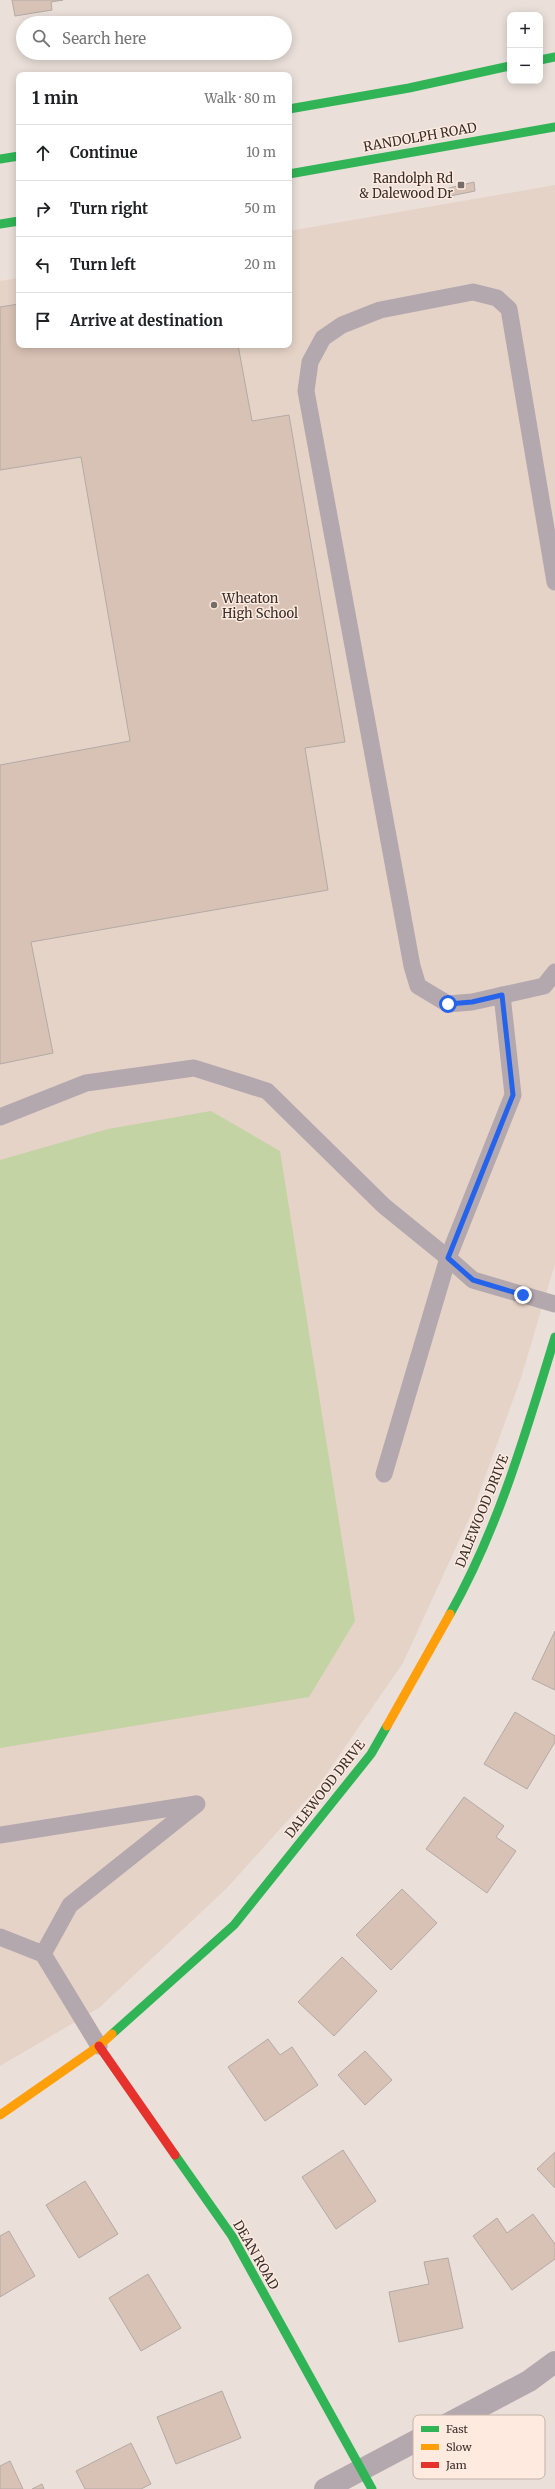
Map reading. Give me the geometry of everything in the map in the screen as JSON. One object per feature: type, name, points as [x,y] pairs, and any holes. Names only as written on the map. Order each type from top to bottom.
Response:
[{"type":"street","points":[[543,59],[555,57]]},
{"type":"street","points":[[292,108],[409,88],[507,67]]},
{"type":"street","name":"RANDOLPH ROAD","points":[[292,173],[555,127]]},
{"type":"street","points":[[0,159],[16,156]]},
{"type":"street","points":[[0,224],[16,221]]},
{"type":"street","name":"DALEWOOD DRIVE","points":[[0,2115],[99,2046],[234,1925],[371,1754],[464,1589],[512,1478],[555,1337]]},
{"type":"street","name":"DEAN ROAD","points":[[99,2046],[232,2236],[367,2480]]},
{"type":"street","points":[[473,2415],[529,2381],[555,2362]]},
{"type":"street","points":[[325,2489],[367,2480],[413,2452]]},
{"type":"lane","points":[[555,582],[509,309],[497,298],[473,292],[380,310],[342,325],[323,338],[310,362],[306,391],[412,966],[418,986],[448,1004],[472,1002],[544,986],[555,972]]},
{"type":"lane","points":[[384,1474],[448,1258],[513,1095],[502,995]]},
{"type":"lane","points":[[0,1116],[86,1083],[194,1068],[267,1091],[384,1206],[473,1280],[555,1304]]},
{"type":"lane","points":[[0,1835],[197,1804],[70,1905],[43,1954]]},
{"type":"lane","points":[[0,1937],[43,1954],[99,2046]]},
{"type":"shaded area","points":[[555,185],[555,1264],[521,1378],[473,1510],[403,1663],[316,1789],[226,1889],[99,2008],[0,2066],[0,281],[16,278],[16,348],[292,348],[292,230]]},
{"type":"green space","points":[[211,1111],[280,1151],[355,1621],[309,1697],[0,1748],[0,1160],[108,1129]]},
{"type":"building","points":[[12,0],[63,0],[51,2],[52,10],[15,16]]},
{"type":"building","points":[[474,182],[475,191],[450,196],[449,188]]},
{"type":"building","name":"Wheaton High School","points":[[16,304],[16,348],[239,348],[252,421],[289,415],[345,742],[305,748],[328,890],[31,942],[53,1053],[0,1064],[0,765],[130,741],[81,457],[0,470],[0,307]]},
{"type":"building","points":[[555,1631],[555,1690],[532,1679]]},
{"type":"building","points":[[515,1712],[555,1736],[555,1742],[527,1789],[484,1764]]},
{"type":"building","points":[[464,1797],[504,1826],[496,1837],[516,1851],[487,1893],[426,1849]]},
{"type":"building","points":[[402,1889],[437,1923],[391,1970],[356,1935]]},
{"type":"building","points":[[342,1957],[377,1991],[334,2036],[298,2002]]},
{"type":"building","points":[[268,2039],[280,2055],[292,2047],[318,2085],[265,2121],[228,2067]]},
{"type":"building","points":[[365,2051],[392,2080],[365,2105],[338,2075]]},
{"type":"building","points":[[343,2150],[376,2201],[336,2229],[302,2177]]},
{"type":"building","points":[[555,2152],[555,2188],[537,2169]]},
{"type":"building","points":[[85,2181],[118,2234],[79,2258],[46,2205]]},
{"type":"building","points":[[533,2214],[555,2244],[555,2259],[512,2290],[473,2236],[497,2218],[507,2233]]},
{"type":"building","points":[[9,2231],[35,2276],[0,2297],[0,2236]]},
{"type":"building","points":[[448,2258],[463,2328],[399,2342],[389,2292],[429,2284],[424,2262]]},
{"type":"building","points":[[148,2274],[181,2328],[141,2351],[109,2298]]},
{"type":"building","points":[[222,2391],[241,2438],[176,2464],[157,2417]]},
{"type":"building","points":[[131,2443],[151,2484],[141,2489],[85,2489],[76,2471]]},
{"type":"building","points":[[10,2461],[23,2489],[0,2489],[0,2466]]},
{"type":"building","points":[[42,2484],[44,2489],[32,2489]]},
{"type":"traffic: fast","points":[[543,59],[555,57]]},
{"type":"traffic: fast","points":[[292,108],[409,88],[507,67]]},
{"type":"traffic: fast","points":[[292,173],[555,127]]},
{"type":"traffic: fast","points":[[0,159],[16,156]]},
{"type":"traffic: fast","points":[[0,224],[16,221]]},
{"type":"traffic: fast","points":[[450,1614],[483,1547],[497,1513],[522,1443],[555,1337]]},
{"type":"traffic: fast","points":[[112,2034],[234,1925],[371,1754],[387,1726]]},
{"type":"traffic: fast","points":[[175,2155],[232,2236],[372,2489]]},
{"type":"traffic: slow","points":[[387,1726],[450,1614]]},
{"type":"traffic: slow","points":[[0,2115],[99,2046],[112,2034]]},
{"type":"traffic: jam","points":[[99,2046],[175,2155]]},
{"type":"place","name":"Randolph Rd & Dalewood Dr","points":[[461,185]]},
{"type":"place","name":"Wheaton High School","points":[[214,605]]},
{"type":"route","points":[[448,1004],[472,1002],[502,995],[513,1095],[448,1258],[473,1280],[523,1295]]}]
